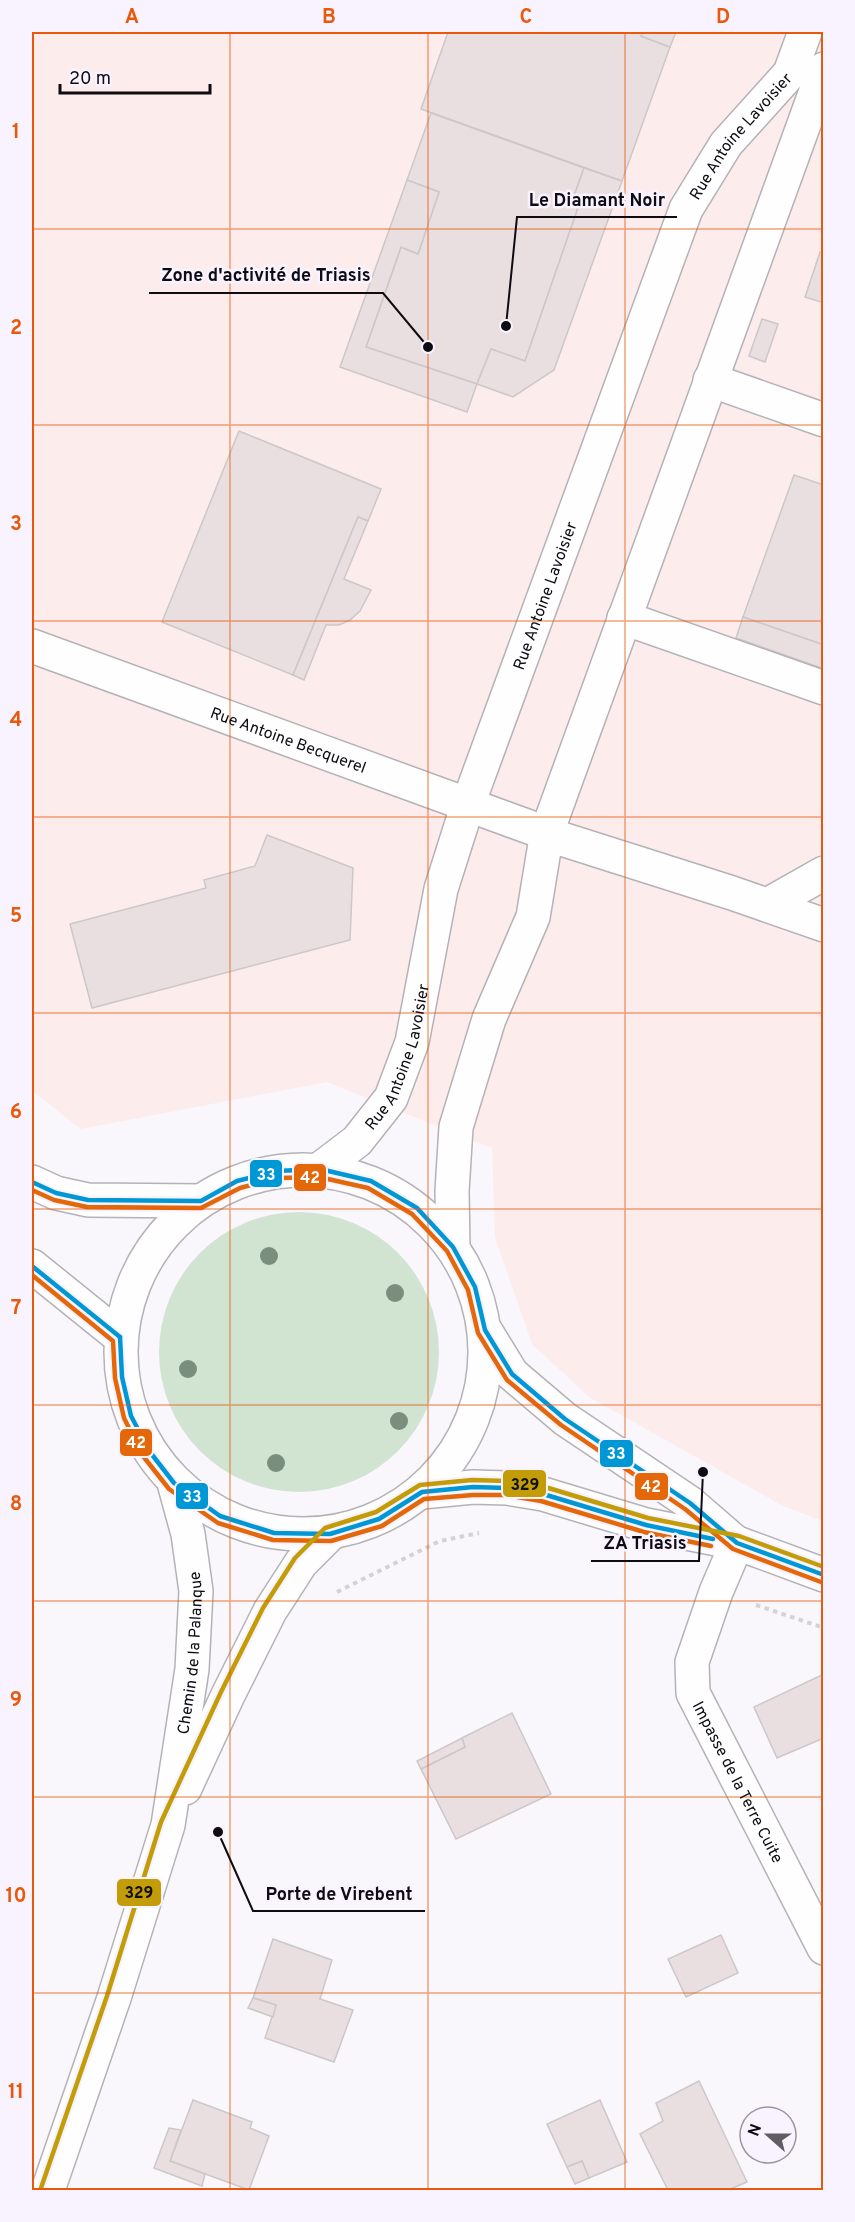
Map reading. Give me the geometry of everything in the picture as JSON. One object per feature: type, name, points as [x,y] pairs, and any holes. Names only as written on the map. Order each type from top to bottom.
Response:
[{"type":"street","name":"Rue Antoine Lavoisier","points":[[320,1169],[357,1141],[391,1098],[412,1042],[441,889],[468,804],[686,209],[726,144],[790,74],[805,32]]},
{"type":"street","name":"Rue Antoine Lavoisier","points":[[453,1247],[452,1191],[456,1127],[489,1019],[533,917],[547,832],[824,69]]},
{"type":"street","points":[[710,380],[824,420]]},
{"type":"street","points":[[624,618],[824,688]]},
{"type":"street","name":"Rue Antoine Becquerel","points":[[32,646],[585,846],[824,925]]},
{"type":"street","points":[[767,905],[824,873]]},
{"type":"street","points":[[320,1169],[371,1181],[390,1192],[417,1208],[453,1247],[475,1287],[485,1330],[485,1375],[474,1419],[452,1459],[422,1492],[379,1519],[330,1534],[274,1533],[220,1516],[174,1483],[150,1452],[131,1416],[122,1377],[120,1337],[133,1284],[160,1238],[201,1201],[247,1178],[277,1171],[320,1169]]},
{"type":"street","points":[[32,1182],[56,1193],[88,1200],[201,1201]]},
{"type":"street","points":[[32,1266],[120,1337]]},
{"type":"street","points":[[485,1330],[512,1374],[565,1419],[690,1503],[737,1543]]},
{"type":"street","name":"Chemin de la Palanque","points":[[168,1825],[192,1669],[196,1591],[188,1534],[174,1483]]},
{"type":"street","points":[[422,1492],[473,1487],[507,1488],[543,1494],[646,1525],[737,1543],[824,1575]]},
{"type":"street","name":"Chemin de la Palanque","points":[[48,2190],[114,1998],[168,1825],[270,1611],[301,1563],[330,1534]]},
{"type":"street","name":"Impasse de la Terre Cuite","points":[[737,1543],[716,1592],[692,1662],[693,1693],[824,1948]]},
{"type":"path","points":[[330,1595],[440,1541],[482,1532]]},
{"type":"path","points":[[716,1592],[824,1628]]},
{"type":"shaded area","points":[[32,32],[823,32],[823,1521],[783,1506],[589,1397],[532,1344],[495,1237],[492,1148],[327,1082],[81,1129],[32,1091]]},
{"type":"green space","points":[[299,1212],[326,1215],[353,1223],[377,1236],[398,1253],[415,1274],[428,1298],[436,1325],[439,1352],[436,1379],[428,1406],[415,1430],[398,1451],[377,1468],[353,1481],[326,1489],[299,1492],[272,1489],[245,1481],[221,1468],[200,1451],[183,1430],[170,1406],[162,1379],[159,1352],[162,1325],[170,1298],[183,1274],[200,1253],[221,1236],[245,1223],[272,1215]]},
{"type":"building","points":[[448,32],[643,32],[641,36],[670,47],[622,181],[421,109]]},
{"type":"building","points":[[643,32],[676,32],[670,47],[641,36]]},
{"type":"building","points":[[431,113],[584,168],[573,199],[580,202],[525,361],[491,349],[477,384],[366,347],[401,247],[418,254],[439,192],[407,180]]},
{"type":"building","points":[[584,168],[622,181],[554,370],[513,397],[477,384],[491,349],[525,361],[580,202],[573,199]]},
{"type":"building","points":[[407,180],[439,192],[418,254],[401,247],[366,347],[477,384],[467,412],[340,367]]},
{"type":"building","points":[[820,252],[824,253],[824,303],[805,297]]},
{"type":"building","points":[[762,319],[778,324],[765,362],[749,356]]},
{"type":"building","points":[[239,431],[381,489],[368,521],[358,517],[293,675],[162,622]]},
{"type":"building","points":[[794,475],[824,485],[824,645],[743,617]]},
{"type":"building","points":[[358,517],[368,521],[344,579],[371,590],[360,611],[350,620],[339,625],[326,625],[304,680],[293,675]]},
{"type":"building","points":[[743,617],[824,645],[824,669],[736,638]]},
{"type":"building","points":[[267,835],[353,868],[350,940],[92,1008],[70,924],[206,888],[204,880],[255,866]]},
{"type":"building","points":[[824,1674],[824,1738],[777,1758],[754,1707]]},
{"type":"building","points":[[512,1713],[551,1794],[456,1839],[421,1769],[465,1747],[462,1738]]},
{"type":"building","points":[[462,1738],[465,1747],[421,1769],[417,1761]]},
{"type":"building","points":[[721,1935],[738,1973],[686,1997],[668,1959]]},
{"type":"building","points":[[273,1939],[332,1960],[320,1999],[353,2010],[334,2062],[265,2038],[276,2005],[253,1998]]},
{"type":"building","points":[[253,1998],[276,2005],[273,2017],[248,2008]]},
{"type":"building","points":[[699,2081],[747,2182],[728,2190],[668,2190],[640,2134],[663,2121],[656,2103]]},
{"type":"building","points":[[193,2100],[252,2122],[250,2128],[269,2136],[249,2190],[170,2161]]},
{"type":"building","points":[[600,2100],[627,2162],[589,2178],[582,2161],[567,2167],[547,2124]]},
{"type":"building","points":[[169,2128],[181,2130],[170,2161],[205,2174],[202,2186],[154,2168]]},
{"type":"building","points":[[582,2161],[589,2178],[575,2184],[567,2167]]},
{"type":"transit line","name":"33","points":[[32,1182],[56,1193],[88,1200],[201,1201],[237,1181],[277,1171],[320,1169],[371,1181],[417,1208],[453,1247],[475,1287],[485,1330],[512,1374],[565,1419],[690,1503],[737,1543],[824,1575]]},
{"type":"transit line","name":"42","points":[[32,1190],[54,1200],[87,1207],[201,1208],[240,1188],[278,1178],[319,1177],[368,1188],[412,1214],[447,1251],[468,1290],[478,1333],[507,1380],[561,1425],[685,1509],[733,1549],[821,1582]]},
{"type":"transit line","name":"33","points":[[32,1266],[120,1337]]},
{"type":"transit line","name":"42","points":[[32,1275],[113,1341],[115,1378],[124,1418],[143,1456],[169,1489],[218,1523],[273,1540],[331,1541],[382,1526],[424,1499],[506,1495],[541,1501],[644,1532],[711,1546]]},
{"type":"transit line","name":"33","points":[[120,1337],[122,1377],[131,1416],[150,1452],[174,1483],[220,1516],[274,1533],[330,1534],[379,1519],[422,1492],[473,1487],[507,1488],[543,1494],[646,1525],[713,1539]]},
{"type":"transit line","name":"329","points":[[41,2188],[107,1996],[161,1822],[263,1608],[295,1558],[325,1528],[376,1512],[420,1485],[472,1480],[507,1481],[545,1487],[648,1518],[739,1536],[824,1567]]},
{"type":"place","name":"Le Diamant Noir","points":[[506,326]]},
{"type":"place","name":"Zone d'activité de Triasis","points":[[428,347]]},
{"type":"place","name":"ZA Triasis","points":[[703,1472]]},
{"type":"place","name":"Porte de Virebent","points":[[218,1832]]}]
